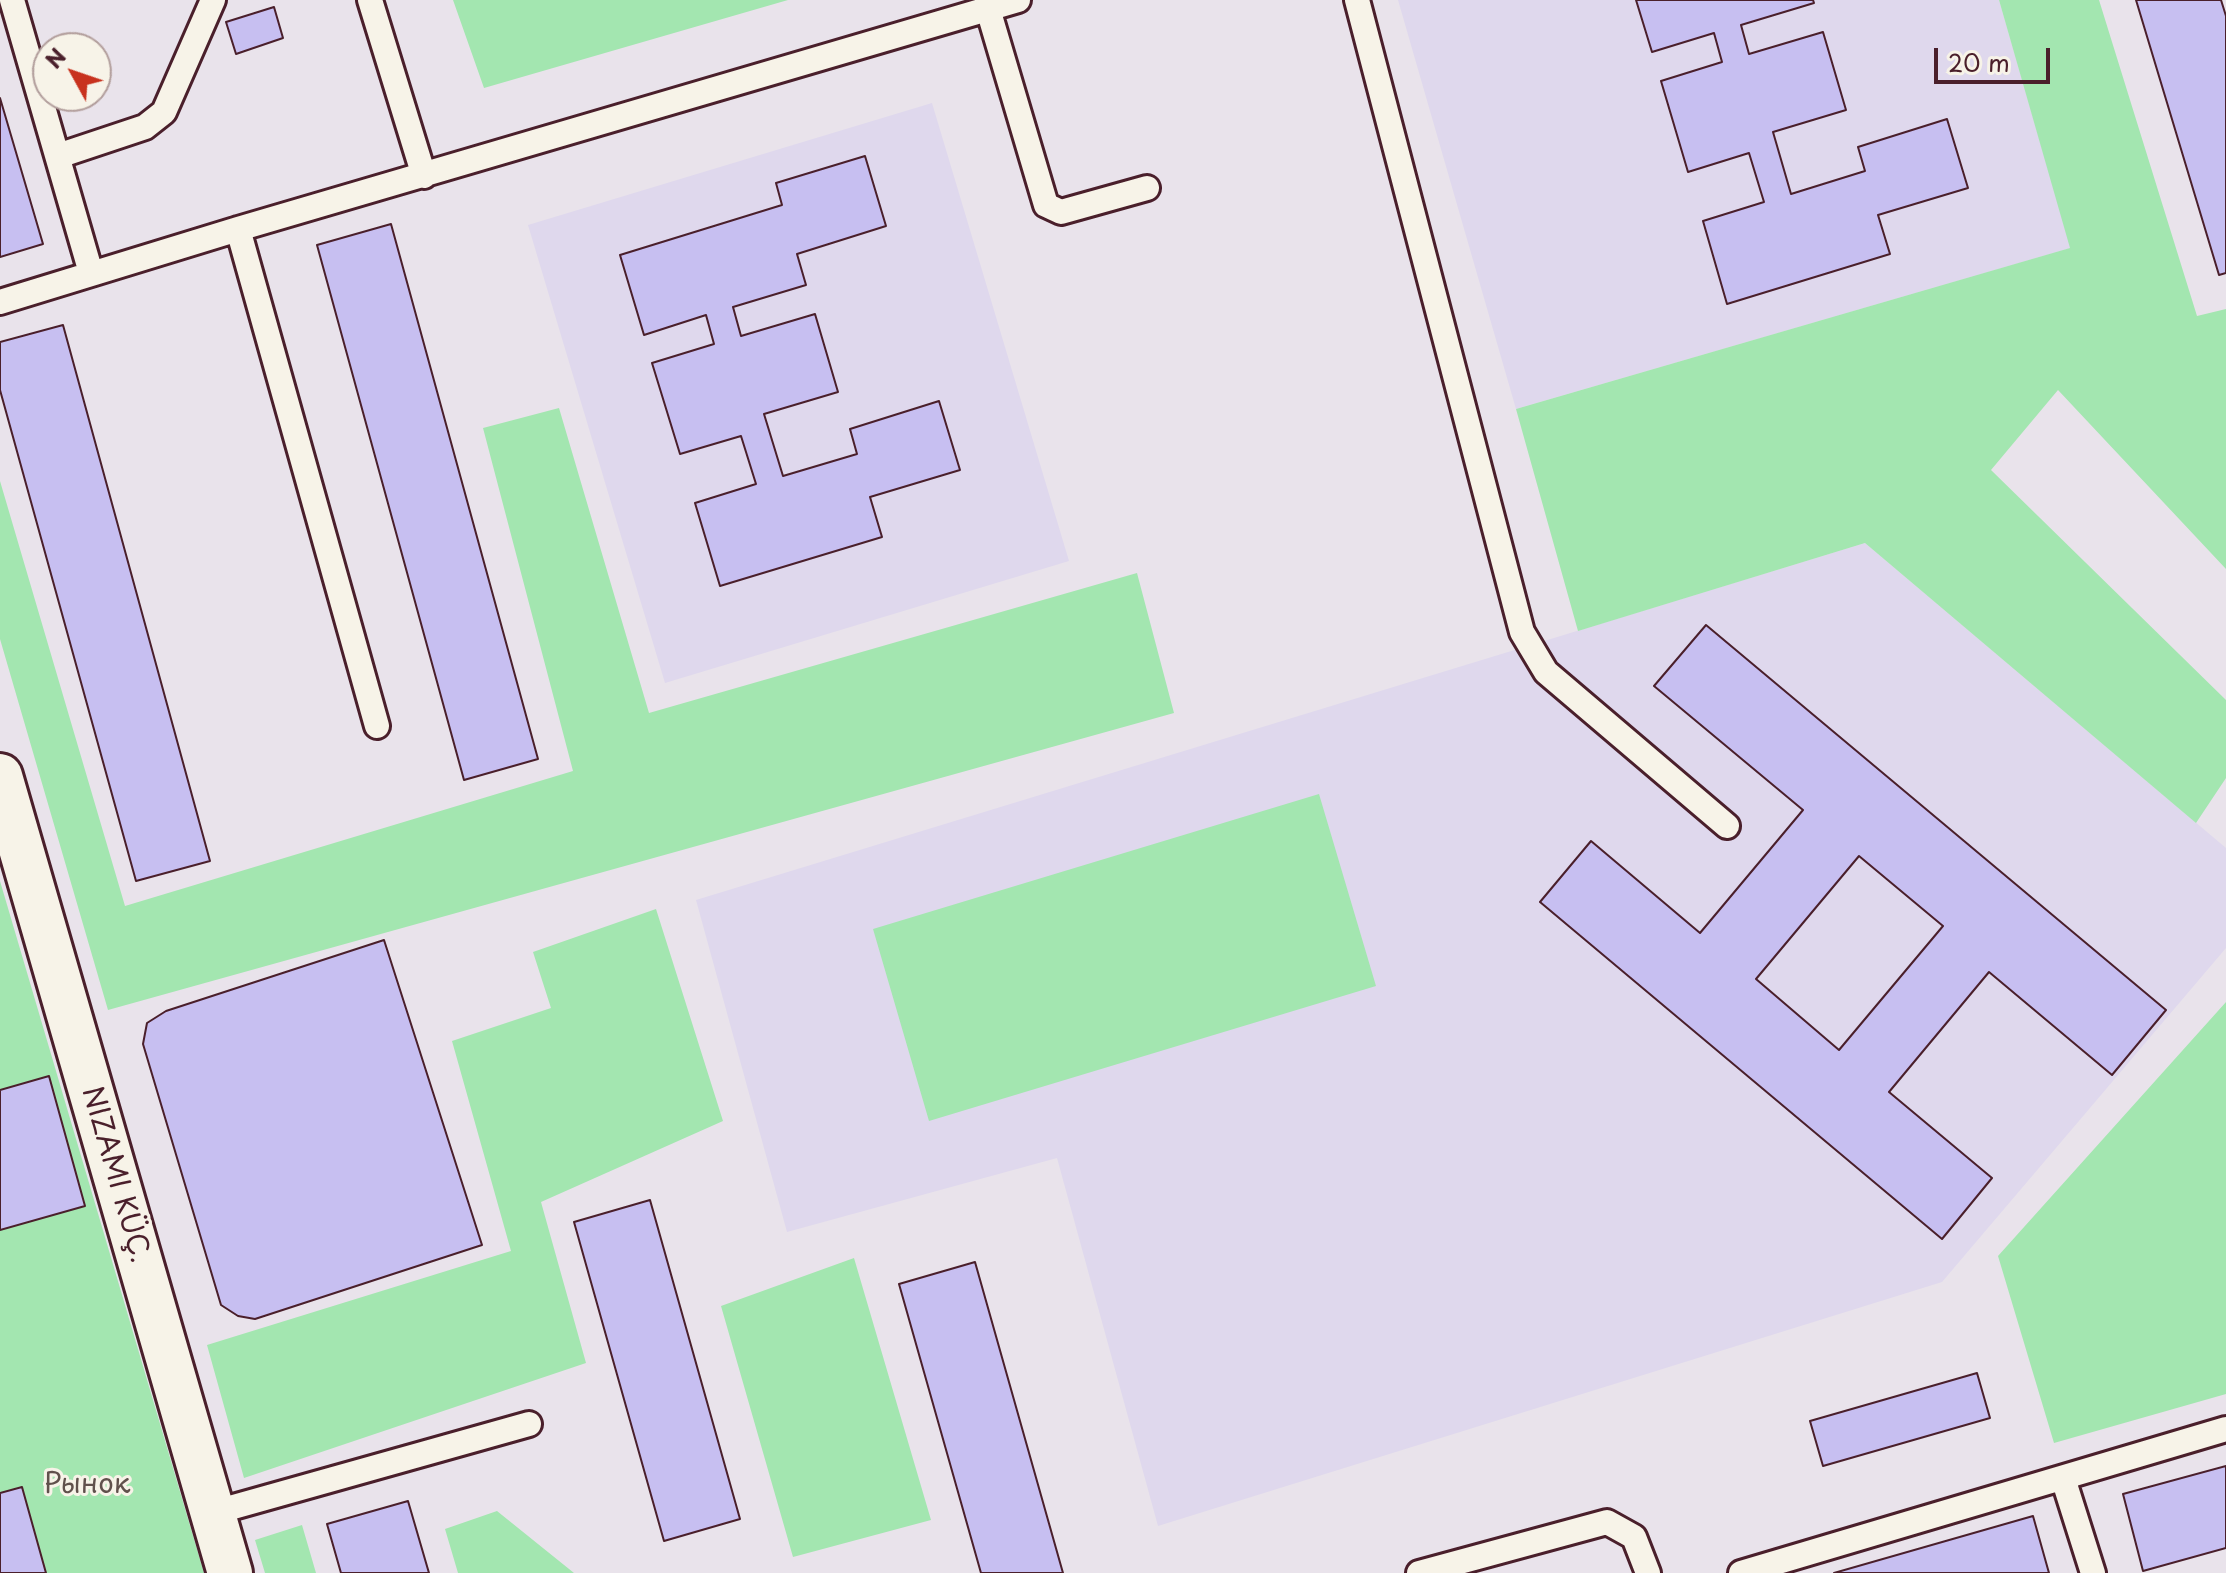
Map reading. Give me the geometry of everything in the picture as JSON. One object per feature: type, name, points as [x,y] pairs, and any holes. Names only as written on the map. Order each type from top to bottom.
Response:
[{"type":"street","name":"NIZAMI KÜÇ.","points":[[0,776],[230,1573]]},
{"type":"lane","points":[[12,0],[91,273]]},
{"type":"lane","points":[[58,156],[145,127],[164,112],[213,0]]},
{"type":"lane","points":[[370,0],[424,176]]},
{"type":"lane","points":[[0,302],[1018,0]]},
{"type":"lane","points":[[1357,0],[1522,632],[1546,672],[1727,826]]},
{"type":"lane","points":[[988,9],[1046,205],[1061,212],[1147,188]]},
{"type":"lane","points":[[238,229],[377,726]]},
{"type":"lane","points":[[212,1513],[529,1424]]},
{"type":"lane","points":[[1741,1573],[2226,1429]]},
{"type":"lane","points":[[2063,1478],[2093,1573]]},
{"type":"lane","points":[[1419,1573],[1607,1522],[1634,1537],[1648,1573]]},
{"type":"shaded area","points":[[1398,0],[1999,0],[2071,248],[1516,409]]},
{"type":"shaded area","points":[[932,103],[1069,561],[665,683],[528,225]]},
{"type":"shaded area","points":[[1865,543],[2226,848],[2226,948],[1942,1282],[1158,1526],[1057,1158],[787,1232],[696,900]]},
{"type":"green space","points":[[453,0],[788,0],[484,88]]},
{"type":"green space","points":[[1999,0],[2099,0],[2197,316],[2226,309],[2226,569],[2058,390],[1991,470],[2226,700],[2226,778],[2196,823],[1865,543],[1578,631],[1516,409],[2070,248]]},
{"type":"green space","points":[[559,408],[649,713],[1137,573],[1174,713],[108,1010],[0,639],[0,481],[125,906],[573,771],[483,428]]},
{"type":"green space","points":[[1319,794],[1376,986],[929,1121],[873,929]]},
{"type":"green space","name":"Рынок","points":[[0,881],[204,1573],[0,1573]]},
{"type":"green space","points":[[656,909],[723,1121],[541,1202],[586,1363],[244,1478],[207,1345],[511,1251],[452,1041],[551,1008],[533,952]]},
{"type":"green space","points":[[2226,1002],[2226,1394],[2054,1443],[1998,1256]]},
{"type":"green space","points":[[854,1258],[931,1520],[793,1557],[721,1306]]},
{"type":"green space","points":[[497,1511],[574,1573],[458,1573],[445,1529]]},
{"type":"green space","points":[[302,1525],[316,1573],[265,1573],[255,1540]]},
{"type":"building","points":[[1636,0],[1813,0],[1814,3],[1741,25],[1749,54],[1823,32],[1846,110],[1773,132],[1791,194],[1865,171],[1858,147],[1947,119],[1968,188],[1878,215],[1890,254],[1727,304],[1703,221],[1764,202],[1749,153],[1688,172],[1661,81],[1722,62],[1714,33],[1652,52]]},
{"type":"building","points":[[2136,0],[2221,0],[2226,16],[2226,273],[2219,275]]},
{"type":"building","points":[[274,7],[283,38],[236,54],[226,22]]},
{"type":"building","points":[[0,98],[43,244],[0,257]]},
{"type":"building","points":[[865,156],[886,226],[797,254],[806,285],[733,307],[741,336],[815,314],[838,392],[764,414],[783,476],[857,454],[850,429],[939,401],[960,470],[870,497],[882,537],[720,586],[695,503],[756,484],[741,436],[680,454],[652,363],[714,344],[706,315],[644,335],[620,255],[782,205],[776,183]]},
{"type":"building","points":[[391,224],[538,759],[464,780],[317,245]]},
{"type":"building","points":[[63,325],[210,861],[136,881],[0,390],[0,342]]},
{"type":"building","points":[[1706,625],[2166,1010],[2112,1075],[1989,972],[1889,1092],[1992,1178],[1942,1239],[1540,902],[1591,841],[1700,933],[1803,810],[1654,686]],"holes":[[[1859,856],[1943,926],[1839,1050],[1756,979]]]},
{"type":"building","points":[[384,940],[482,1245],[255,1319],[238,1316],[221,1305],[143,1044],[147,1023],[166,1011]]},
{"type":"building","points":[[49,1076],[85,1206],[0,1230],[0,1090]]},
{"type":"building","points":[[650,1200],[740,1519],[664,1541],[574,1222]]},
{"type":"building","points":[[975,1262],[1063,1573],[981,1573],[899,1284]]},
{"type":"building","points":[[1977,1373],[1990,1418],[1823,1466],[1810,1421]]},
{"type":"building","points":[[2226,1466],[2226,1548],[2143,1571],[2123,1494]]},
{"type":"building","points":[[22,1487],[46,1573],[0,1573],[0,1493]]},
{"type":"building","points":[[408,1501],[429,1573],[341,1573],[327,1524]]},
{"type":"building","points":[[2033,1516],[2049,1573],[1834,1573]]}]
